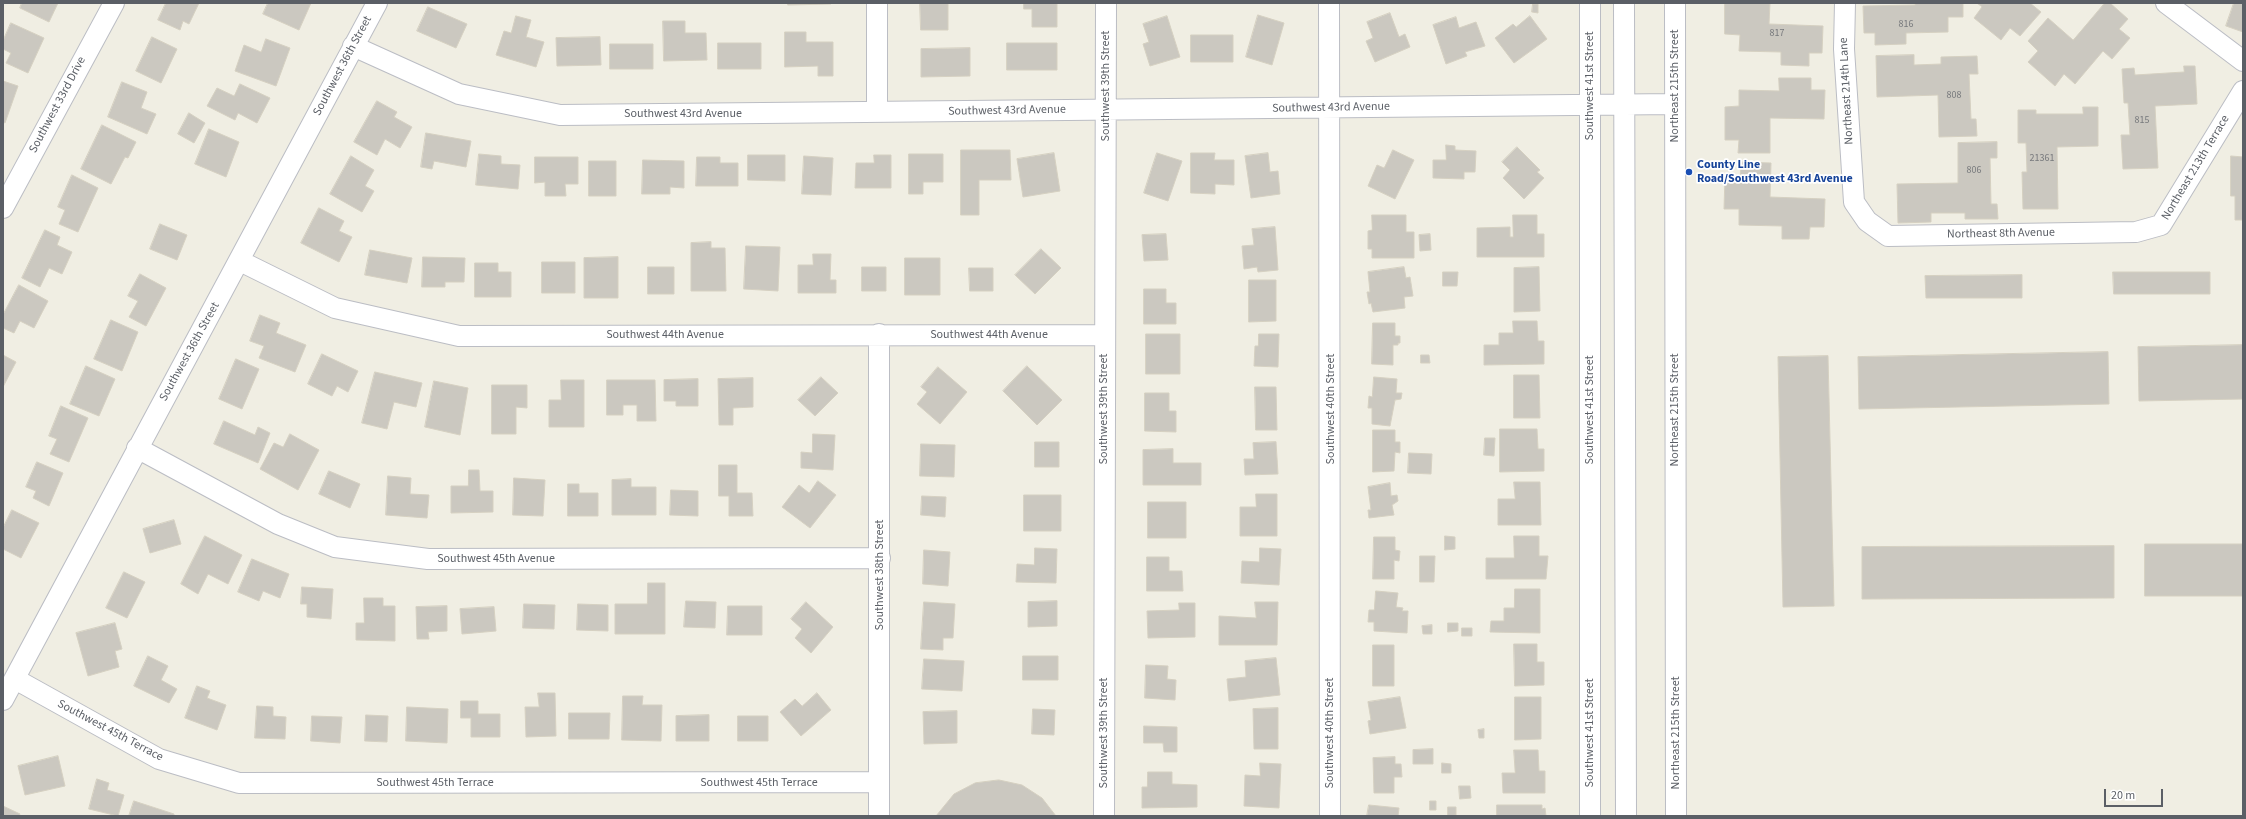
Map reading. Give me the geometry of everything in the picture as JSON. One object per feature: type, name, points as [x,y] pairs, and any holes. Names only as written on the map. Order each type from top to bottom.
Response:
[{"type":"street","name":"Southwest 33rd Drive","points":[[3,208],[114,3]]},
{"type":"street","name":"Southwest 36th Street","points":[[3,700],[137,448],[240,261],[377,3]]},
{"type":"street","points":[[877,3],[877,112]]},
{"type":"street","name":"Southwest 39th Street","points":[[1104,816],[1104,335],[1107,110],[1106,3]]},
{"type":"street","name":"Southwest 40th Street","points":[[1330,3],[1330,816]]},
{"type":"street","name":"Southwest 41st Street","points":[[1590,3],[1590,816]]},
{"type":"street","points":[[1624,3],[1626,816]]},
{"type":"street","name":"Northeast 215th Street","points":[[1675,3],[1676,816]]},
{"type":"street","name":"Northeast 214th Lane","points":[[1844,3],[1844,49],[1854,202]]},
{"type":"street","points":[[2166,3],[2243,61]]},
{"type":"street","name":"Southwest 43rd Avenue","points":[[353,46],[459,94],[560,115],[1675,104]]},
{"type":"street","name":"Northeast 213th Terrace","points":[[2161,225],[2243,91]]},
{"type":"street","name":"Northeast 8th Avenue","points":[[1854,202],[1867,220],[1888,236],[2136,232],[2161,225]]},
{"type":"street","name":"Southwest 44th Avenue","points":[[240,261],[335,308],[459,336],[878,334],[1104,335]]},
{"type":"street","name":"Southwest 38th Street","points":[[878,334],[880,558],[879,816]]},
{"type":"street","name":"Southwest 45th Avenue","points":[[137,448],[278,524],[335,547],[428,559],[880,558]]},
{"type":"street","name":"Southwest 45th Terrace","points":[[15,679],[159,759],[239,783],[879,782]]},
{"type":"building","points":[[22,3],[58,3],[49,22],[20,8]]},
{"type":"building","points":[[166,3],[199,3],[189,24],[183,21],[180,30],[158,20]]},
{"type":"building","points":[[268,3],[311,3],[299,30],[263,14]]},
{"type":"building","points":[[788,3],[831,3],[831,4],[788,5]]},
{"type":"building","points":[[920,3],[948,3],[948,30],[921,30]]},
{"type":"building","points":[[1024,3],[1057,3],[1057,27],[1032,27],[1032,9],[1024,9]]},
{"type":"building","points":[[1725,3],[1770,3],[1769,24],[1823,26],[1822,53],[1809,53],[1809,66],[1781,65],[1781,52],[1739,51],[1740,35],[1725,34]]},
{"type":"building","points":[[1915,3],[1963,3],[1963,17],[1948,17],[1948,32],[1906,33],[1906,44],[1875,45],[1875,33],[1864,33],[1863,6],[1915,5]]},
{"type":"building","points":[[1977,3],[2030,3],[2041,12],[2020,36],[2010,28],[2001,40],[1974,18],[1982,7]]},
{"type":"building","points":[[2105,3],[2110,3],[2128,19],[2119,29],[2130,38],[2112,59],[2103,51],[2075,84],[2064,74],[2055,86],[2028,62],[2038,51],[2028,41],[2048,18],[2073,40]]},
{"type":"building","points":[[2234,3],[2243,3],[2243,32],[2226,26]]},
{"type":"building","points":[[1533,4],[1538,4],[1538,13],[1532,12]]},
{"type":"building","points":[[428,7],[467,24],[456,48],[417,31]]},
{"type":"building","points":[[1390,13],[1399,37],[1405,34],[1410,47],[1375,62],[1366,41],[1373,38],[1367,22]]},
{"type":"building","points":[[1258,15],[1284,23],[1272,65],[1246,57]]},
{"type":"building","points":[[516,16],[531,20],[526,37],[544,42],[536,67],[496,55],[504,31],[511,33]]},
{"type":"building","points":[[1167,16],[1180,57],[1150,66],[1143,44],[1149,42],[1143,24]]},
{"type":"building","points":[[1530,16],[1547,39],[1514,63],[1495,38],[1513,24],[1516,27]]},
{"type":"building","points":[[1456,17],[1459,28],[1476,22],[1485,46],[1465,52],[1467,56],[1446,64],[1433,25]]},
{"type":"building","points":[[663,21],[685,21],[685,33],[706,33],[707,60],[664,61]]},
{"type":"building","points":[[11,23],[44,38],[28,73],[6,63],[11,53],[3,49],[3,41]]},
{"type":"building","points":[[785,32],[806,32],[806,42],[833,42],[833,76],[818,76],[818,66],[785,67]]},
{"type":"building","points":[[1191,35],[1233,35],[1233,62],[1191,62]]},
{"type":"building","points":[[152,37],[177,49],[161,83],[136,71]]},
{"type":"building","points":[[600,37],[601,65],[557,66],[556,38]]},
{"type":"building","points":[[266,39],[290,48],[276,86],[235,71],[244,45],[261,52]]},
{"type":"building","points":[[718,43],[761,43],[761,69],[718,69]]},
{"type":"building","points":[[1007,43],[1057,43],[1057,70],[1007,70]]},
{"type":"building","points":[[610,44],[653,44],[653,69],[610,69]]},
{"type":"building","points":[[970,48],[970,76],[921,77],[921,49]]},
{"type":"building","points":[[1914,55],[1914,65],[1941,64],[1941,57],[1977,56],[1978,74],[1969,74],[1971,119],[1976,119],[1977,136],[1939,137],[1938,95],[1877,97],[1876,56]]},
{"type":"building","points":[[2184,66],[2195,66],[2197,104],[2155,106],[2158,168],[2123,169],[2121,135],[2130,135],[2128,103],[2124,103],[2122,69],[2134,68],[2135,75],[2184,72]]},
{"type":"building","points":[[1779,78],[1811,78],[1811,90],[1825,90],[1824,119],[1770,118],[1770,153],[1738,153],[1739,140],[1725,140],[1725,107],[1739,106],[1739,90],[1779,91]]},
{"type":"building","points":[[3,81],[18,86],[5,123],[3,122]]},
{"type":"building","points":[[122,82],[147,92],[141,108],[156,114],[147,134],[108,117]]},
{"type":"building","points":[[240,84],[270,98],[257,123],[238,113],[235,120],[207,106],[217,88],[234,96]]},
{"type":"building","points":[[377,101],[397,112],[394,117],[412,127],[400,148],[385,139],[377,155],[354,142]]},
{"type":"building","points":[[2083,107],[2098,107],[2098,146],[2057,147],[2058,209],[2023,209],[2022,172],[2027,172],[2026,143],[2018,143],[2018,110],[2036,110],[2036,114],[2083,114]]},
{"type":"building","points":[[189,113],[205,123],[194,143],[178,134]]},
{"type":"building","points":[[102,125],[136,142],[128,158],[125,157],[111,184],[81,169]]},
{"type":"building","points":[[209,129],[239,142],[226,177],[195,164]]},
{"type":"building","points":[[426,133],[471,141],[466,167],[434,161],[432,169],[421,167]]},
{"type":"building","points":[[1997,142],[1997,158],[1990,158],[1991,204],[1997,204],[1998,219],[1965,219],[1965,213],[1931,213],[1931,222],[1898,223],[1897,184],[1958,183],[1958,143]]},
{"type":"building","points":[[1446,145],[1455,146],[1455,150],[1476,151],[1475,172],[1464,172],[1464,179],[1433,178],[1433,160],[1446,160]]},
{"type":"building","points":[[1517,147],[1540,170],[1537,172],[1544,178],[1524,199],[1503,178],[1510,170],[1502,162]]},
{"type":"building","points":[[961,150],[1010,150],[1011,180],[979,180],[979,215],[961,215]]},
{"type":"building","points":[[1393,150],[1414,160],[1395,199],[1368,186],[1377,165],[1384,168]]},
{"type":"building","points":[[1054,153],[1060,191],[1023,197],[1017,159]]},
{"type":"building","points":[[1157,153],[1182,161],[1168,201],[1144,193]]},
{"type":"building","points":[[1191,153],[1215,153],[1214,160],[1234,160],[1234,185],[1215,184],[1215,194],[1191,193]]},
{"type":"building","points":[[1268,153],[1270,172],[1278,171],[1280,194],[1251,198],[1245,156]]},
{"type":"building","points":[[479,154],[501,156],[501,164],[520,165],[518,189],[476,185]]},
{"type":"building","points":[[909,154],[943,154],[943,182],[923,182],[923,194],[909,194]]},
{"type":"building","points":[[748,155],[785,155],[785,181],[748,180]]},
{"type":"building","points":[[874,155],[891,155],[891,188],[855,188],[856,163],[874,163]]},
{"type":"building","points":[[351,156],[374,170],[365,186],[374,191],[362,212],[330,194]]},
{"type":"building","points":[[804,156],[833,158],[831,195],[802,194]]},
{"type":"building","points":[[2231,156],[2243,157],[2243,220],[2235,220],[2235,196],[2231,196]]},
{"type":"building","points":[[535,157],[578,157],[578,184],[565,184],[566,196],[545,196],[545,182],[535,183]]},
{"type":"building","points":[[697,157],[720,157],[720,163],[738,163],[738,186],[696,186]]},
{"type":"building","points":[[643,160],[684,161],[684,188],[670,187],[670,194],[642,194]]},
{"type":"building","points":[[589,161],[616,161],[616,196],[589,196]]},
{"type":"building","points":[[1741,162],[1771,163],[1770,197],[1825,199],[1824,227],[1810,227],[1809,239],[1782,239],[1782,226],[1739,225],[1739,209],[1724,209],[1725,176],[1740,177]]},
{"type":"building","points":[[72,175],[98,188],[78,232],[59,224],[65,210],[58,207]]},
{"type":"building","points":[[319,208],[344,221],[339,231],[352,237],[339,262],[301,243]]},
{"type":"building","points":[[1372,215],[1406,215],[1406,232],[1414,232],[1414,258],[1372,258],[1372,249],[1368,249],[1368,231],[1372,230]]},
{"type":"building","points":[[1513,215],[1537,215],[1537,234],[1544,234],[1544,257],[1477,257],[1477,228],[1510,227],[1510,237],[1513,237]]},
{"type":"building","points":[[160,224],[187,235],[177,260],[150,249]]},
{"type":"building","points":[[1275,227],[1278,270],[1258,272],[1257,267],[1244,269],[1242,246],[1254,245],[1252,229]]},
{"type":"building","points":[[45,230],[60,237],[57,245],[72,252],[62,274],[49,268],[40,287],[22,278]]},
{"type":"building","points":[[1166,234],[1168,260],[1144,261],[1142,235]]},
{"type":"building","points":[[1430,234],[1431,250],[1420,251],[1419,235]]},
{"type":"building","points":[[711,242],[711,248],[725,248],[726,291],[691,291],[691,243]]},
{"type":"building","points":[[746,246],[780,247],[778,291],[744,289]]},
{"type":"building","points":[[1041,249],[1061,268],[1035,294],[1015,275]]},
{"type":"building","points":[[370,250],[412,258],[407,283],[365,275]]},
{"type":"building","points":[[813,254],[831,254],[830,280],[836,280],[836,293],[798,293],[798,265],[813,265]]},
{"type":"building","points":[[423,257],[465,258],[464,282],[445,282],[445,287],[422,287]]},
{"type":"building","points":[[618,257],[618,298],[584,298],[584,258]]},
{"type":"building","points":[[905,258],[940,258],[940,295],[905,295]]},
{"type":"building","points":[[542,262],[575,262],[575,293],[542,293]]},
{"type":"building","points":[[475,263],[498,263],[498,272],[511,272],[511,297],[475,297]]},
{"type":"building","points":[[648,267],[674,267],[674,294],[648,294]]},
{"type":"building","points":[[862,267],[886,267],[886,291],[862,291]]},
{"type":"building","points":[[1404,267],[1406,278],[1410,277],[1413,296],[1404,297],[1405,308],[1373,312],[1371,303],[1369,304],[1367,292],[1370,292],[1368,272]]},
{"type":"building","points":[[1539,267],[1540,311],[1514,312],[1514,268]]},
{"type":"building","points":[[969,268],[993,268],[993,291],[970,291]]},
{"type":"building","points":[[1443,272],[1458,272],[1457,286],[1443,286]]},
{"type":"building","points":[[2113,272],[2210,272],[2210,294],[2114,294]]},
{"type":"building","points":[[140,274],[166,288],[146,326],[129,317],[138,301],[128,296]]},
{"type":"building","points":[[2022,275],[2022,298],[1926,298],[1925,276]]},
{"type":"building","points":[[1249,280],[1276,280],[1276,321],[1249,322]]},
{"type":"building","points":[[19,285],[48,301],[34,328],[20,321],[14,333],[3,328],[3,315]]},
{"type":"building","points":[[1144,289],[1166,289],[1166,303],[1176,303],[1176,324],[1144,324]]},
{"type":"building","points":[[260,315],[280,323],[276,333],[306,345],[295,372],[259,358],[264,346],[250,341]]},
{"type":"building","points":[[111,320],[138,332],[122,371],[94,359]]},
{"type":"building","points":[[1513,321],[1537,321],[1538,341],[1544,341],[1544,364],[1484,365],[1484,345],[1499,345],[1499,333],[1513,333]]},
{"type":"building","points":[[1373,323],[1395,323],[1395,336],[1400,336],[1400,343],[1398,343],[1398,345],[1393,345],[1393,365],[1372,364]]},
{"type":"building","points":[[1146,334],[1180,334],[1180,374],[1146,374]]},
{"type":"building","points":[[1259,334],[1279,334],[1278,367],[1254,366],[1255,346],[1258,346]]},
{"type":"building","points":[[2243,345],[2243,399],[2139,401],[2138,347]]},
{"type":"building","points":[[2108,352],[2109,404],[1859,409],[1858,357]]},
{"type":"building","points":[[322,354],[358,371],[348,392],[337,386],[332,396],[308,384]]},
{"type":"building","points":[[3,355],[16,362],[3,387]]},
{"type":"building","points":[[1421,355],[1429,355],[1430,363],[1421,363]]},
{"type":"building","points":[[1828,356],[1834,606],[1783,607],[1778,357]]},
{"type":"building","points":[[236,359],[259,369],[242,409],[219,399]]},
{"type":"building","points":[[86,366],[115,379],[99,416],[70,404]]},
{"type":"building","points":[[1027,366],[1062,400],[1037,425],[1003,391]]},
{"type":"building","points":[[938,367],[967,392],[940,424],[917,404],[927,392],[921,387]]},
{"type":"building","points":[[375,372],[422,383],[416,407],[394,402],[387,429],[362,423]]},
{"type":"building","points":[[1514,375],[1539,375],[1540,418],[1514,418]]},
{"type":"building","points":[[821,377],[838,393],[815,416],[798,400]]},
{"type":"building","points":[[1374,377],[1397,379],[1396,393],[1402,393],[1401,399],[1395,400],[1390,426],[1372,424],[1372,408],[1368,408],[1369,396],[1372,397]]},
{"type":"building","points":[[753,378],[753,407],[733,408],[733,425],[719,425],[718,379]]},
{"type":"building","points":[[698,379],[698,406],[676,406],[676,401],[664,401],[664,380]]},
{"type":"building","points":[[561,380],[584,380],[584,427],[549,427],[549,400],[561,400]]},
{"type":"building","points":[[607,380],[655,380],[656,421],[637,421],[637,405],[623,405],[623,415],[607,415]]},
{"type":"building","points":[[434,381],[468,388],[460,435],[425,427]]},
{"type":"building","points":[[492,385],[527,385],[527,408],[516,407],[516,434],[492,434]]},
{"type":"building","points":[[1255,387],[1276,387],[1277,430],[1256,430]]},
{"type":"building","points":[[1145,393],[1169,393],[1169,411],[1176,411],[1176,432],[1145,431]]},
{"type":"building","points":[[61,406],[88,418],[69,462],[50,454],[57,439],[49,436]]},
{"type":"building","points":[[224,421],[255,435],[258,427],[270,433],[258,463],[214,444]]},
{"type":"building","points":[[1500,429],[1537,429],[1538,449],[1544,449],[1544,471],[1500,472]]},
{"type":"building","points":[[1373,430],[1395,430],[1395,442],[1400,442],[1400,453],[1395,452],[1394,471],[1373,472]]},
{"type":"building","points":[[290,434],[319,450],[298,490],[260,469],[274,443],[283,447]]},
{"type":"building","points":[[813,434],[835,435],[833,470],[801,468],[801,452],[812,453]]},
{"type":"building","points":[[1485,438],[1495,438],[1494,456],[1484,455]]},
{"type":"building","points":[[1035,442],[1059,442],[1059,467],[1035,467]]},
{"type":"building","points":[[1276,442],[1278,474],[1245,475],[1244,459],[1254,459],[1253,443]]},
{"type":"building","points":[[921,444],[955,445],[954,477],[920,476]]},
{"type":"building","points":[[1173,449],[1173,463],[1201,463],[1201,485],[1143,485],[1143,450]]},
{"type":"building","points":[[1409,453],[1432,454],[1431,474],[1408,473]]},
{"type":"building","points":[[37,462],[63,473],[49,506],[33,498],[36,491],[26,487]]},
{"type":"building","points":[[719,465],[737,465],[737,493],[752,493],[753,516],[729,516],[729,496],[719,496]]},
{"type":"building","points":[[469,470],[479,470],[480,491],[493,491],[493,512],[451,513],[451,486],[468,486]]},
{"type":"building","points":[[329,471],[360,484],[350,508],[319,494]]},
{"type":"building","points":[[388,476],[411,478],[410,494],[429,495],[427,518],[386,515]]},
{"type":"building","points":[[514,478],[545,480],[543,516],[513,515]]},
{"type":"building","points":[[631,479],[631,487],[656,487],[656,515],[612,515],[612,480]]},
{"type":"building","points":[[818,481],[836,495],[810,528],[782,507],[799,485],[809,493]]},
{"type":"building","points":[[1514,482],[1540,482],[1541,525],[1498,525],[1498,499],[1515,499]]},
{"type":"building","points":[[1390,483],[1391,496],[1397,495],[1398,501],[1392,505],[1394,515],[1369,518],[1368,510],[1371,510],[1368,487]]},
{"type":"building","points":[[568,484],[579,484],[579,493],[598,493],[598,516],[568,516]]},
{"type":"building","points":[[671,490],[698,491],[698,516],[670,515]]},
{"type":"building","points":[[1256,494],[1277,494],[1277,536],[1240,536],[1240,507],[1256,507]]},
{"type":"building","points":[[1024,495],[1061,495],[1061,531],[1024,531]]},
{"type":"building","points":[[922,496],[946,497],[945,517],[921,515]]},
{"type":"building","points":[[1148,502],[1186,502],[1186,538],[1148,538]]},
{"type":"building","points":[[12,510],[39,523],[21,558],[3,549],[3,528]]},
{"type":"building","points":[[174,520],[181,544],[150,553],[143,529]]},
{"type":"building","points":[[205,536],[242,555],[228,584],[208,574],[198,594],[181,584]]},
{"type":"building","points":[[1445,536],[1455,537],[1455,549],[1445,550]]},
{"type":"building","points":[[1514,536],[1539,536],[1539,556],[1548,556],[1546,579],[1486,579],[1486,558],[1514,558]]},
{"type":"building","points":[[1374,537],[1395,537],[1395,550],[1400,551],[1399,561],[1394,560],[1394,579],[1373,579]]},
{"type":"building","points":[[2145,544],[2243,544],[2243,596],[2145,596]]},
{"type":"building","points":[[2114,546],[2114,598],[1862,599],[1862,547]]},
{"type":"building","points":[[1035,548],[1057,549],[1056,583],[1016,582],[1017,564],[1034,565]]},
{"type":"building","points":[[1260,548],[1281,549],[1279,585],[1241,583],[1242,561],[1259,562]]},
{"type":"building","points":[[924,550],[950,552],[948,586],[923,584]]},
{"type":"building","points":[[1420,556],[1435,556],[1434,582],[1420,582]]},
{"type":"building","points":[[1147,557],[1169,557],[1169,571],[1182,571],[1183,591],[1147,591]]},
{"type":"building","points":[[252,559],[289,574],[280,598],[263,591],[259,601],[238,592]]},
{"type":"building","points":[[124,572],[145,582],[127,618],[106,608]]},
{"type":"building","points":[[648,583],[665,583],[665,634],[615,634],[615,604],[647,604]]},
{"type":"building","points":[[302,587],[333,589],[331,619],[307,617],[307,604],[301,604]]},
{"type":"building","points":[[1515,589],[1540,589],[1540,633],[1490,632],[1491,621],[1504,621],[1504,608],[1514,608]]},
{"type":"building","points":[[1376,591],[1398,593],[1396,607],[1403,608],[1402,611],[1408,611],[1407,633],[1374,631],[1374,622],[1368,622],[1369,610],[1374,610]]},
{"type":"building","points":[[364,598],[383,598],[383,606],[395,606],[395,641],[356,640],[356,623],[364,623]]},
{"type":"building","points":[[686,601],[716,602],[715,628],[684,627]]},
{"type":"building","points":[[1057,601],[1057,626],[1028,627],[1028,602]]},
{"type":"building","points":[[806,602],[833,627],[811,653],[795,638],[802,629],[791,619]]},
{"type":"building","points":[[924,602],[955,604],[953,638],[943,638],[943,650],[921,649]]},
{"type":"building","points":[[1255,602],[1278,602],[1277,645],[1219,645],[1219,616],[1256,618]]},
{"type":"building","points":[[1179,603],[1195,603],[1195,637],[1148,638],[1147,611],[1179,610]]},
{"type":"building","points":[[524,604],[555,605],[554,629],[523,628]]},
{"type":"building","points":[[578,604],[608,605],[608,631],[577,630]]},
{"type":"building","points":[[447,606],[447,631],[428,632],[429,639],[417,639],[416,607]]},
{"type":"building","points":[[728,606],[762,606],[762,635],[727,635]]},
{"type":"building","points":[[494,607],[496,631],[462,634],[460,609]]},
{"type":"building","points":[[115,623],[122,649],[115,651],[119,667],[88,676],[76,633]]},
{"type":"building","points":[[1448,623],[1458,623],[1458,631],[1448,632]]},
{"type":"building","points":[[1432,625],[1432,634],[1423,634],[1422,626]]},
{"type":"building","points":[[1462,628],[1472,628],[1472,636],[1462,636]]},
{"type":"building","points":[[1514,644],[1537,644],[1537,662],[1544,662],[1544,685],[1515,686]]},
{"type":"building","points":[[1373,645],[1394,645],[1394,686],[1373,686]]},
{"type":"building","points":[[148,656],[168,666],[161,680],[177,689],[169,703],[134,686]]},
{"type":"building","points":[[1023,656],[1058,656],[1058,680],[1023,680]]},
{"type":"building","points":[[1276,658],[1280,695],[1229,701],[1227,679],[1246,677],[1245,661]]},
{"type":"building","points":[[924,659],[964,661],[962,691],[922,689]]},
{"type":"building","points":[[1146,665],[1168,666],[1167,679],[1176,680],[1175,700],[1145,698]]},
{"type":"building","points":[[197,686],[210,691],[207,698],[226,705],[217,730],[185,718]]},
{"type":"building","points":[[538,693],[555,693],[556,736],[526,737],[525,707],[539,707]]},
{"type":"building","points":[[817,693],[831,710],[801,736],[780,712],[795,699],[802,706]]},
{"type":"building","points":[[623,696],[643,696],[642,705],[662,705],[661,741],[622,740]]},
{"type":"building","points":[[1400,697],[1406,728],[1370,734],[1368,721],[1371,720],[1368,702]]},
{"type":"building","points":[[1515,697],[1541,697],[1541,739],[1515,740]]},
{"type":"building","points":[[461,701],[478,701],[478,714],[500,714],[500,737],[471,737],[471,718],[461,718]]},
{"type":"building","points":[[257,706],[273,707],[273,716],[286,717],[285,739],[255,738]]},
{"type":"building","points":[[407,707],[448,709],[447,743],[406,741]]},
{"type":"building","points":[[1278,708],[1278,749],[1254,749],[1253,709]]},
{"type":"building","points":[[1033,709],[1055,710],[1054,735],[1032,734]]},
{"type":"building","points":[[957,711],[957,743],[924,744],[923,712]]},
{"type":"building","points":[[569,713],[610,713],[609,739],[569,739]]},
{"type":"building","points":[[366,715],[388,716],[387,742],[365,741]]},
{"type":"building","points":[[709,715],[709,741],[676,741],[676,716]]},
{"type":"building","points":[[312,716],[342,717],[340,743],[311,741]]},
{"type":"building","points":[[738,716],[768,716],[768,741],[738,741]]},
{"type":"building","points":[[1144,726],[1177,727],[1177,752],[1164,752],[1163,743],[1144,743]]},
{"type":"building","points":[[1484,729],[1484,738],[1479,738],[1478,730]]},
{"type":"building","points":[[1433,749],[1433,764],[1413,764],[1413,750]]},
{"type":"building","points":[[1514,750],[1538,750],[1539,771],[1545,771],[1545,793],[1503,793],[1502,773],[1515,773]]},
{"type":"building","points":[[58,756],[65,786],[25,795],[18,766]]},
{"type":"building","points":[[1395,757],[1395,764],[1401,764],[1402,777],[1394,777],[1394,793],[1374,793],[1373,758]]},
{"type":"building","points":[[1260,763],[1281,764],[1279,808],[1244,806],[1245,775],[1260,776]]},
{"type":"building","points":[[1442,763],[1451,764],[1451,773],[1442,773]]},
{"type":"building","points":[[1148,772],[1172,772],[1172,784],[1197,785],[1197,807],[1142,808],[1142,787],[1147,787]]},
{"type":"building","points":[[97,779],[109,783],[107,790],[124,795],[118,816],[89,809]]},
{"type":"building","points":[[999,780],[1022,785],[1042,798],[1056,816],[936,816],[954,794],[975,783]]},
{"type":"building","points":[[1459,786],[1470,786],[1471,798],[1460,799]]},
{"type":"building","points":[[134,801],[174,814],[174,816],[129,816]]},
{"type":"building","points":[[1430,801],[1436,801],[1436,810],[1430,810]]},
{"type":"building","points":[[1369,805],[1399,808],[1398,816],[1367,816]]},
{"type":"building","points":[[1497,805],[1542,805],[1542,809],[1545,808],[1546,816],[1497,816]]},
{"type":"building","points":[[3,806],[20,814],[19,816],[3,816]]},
{"type":"building","points":[[1448,807],[1456,807],[1456,815],[1448,816]]},
{"type":"place","name":"County Line Road/Southwest 43rd Avenue","points":[[1689,172]]}]
